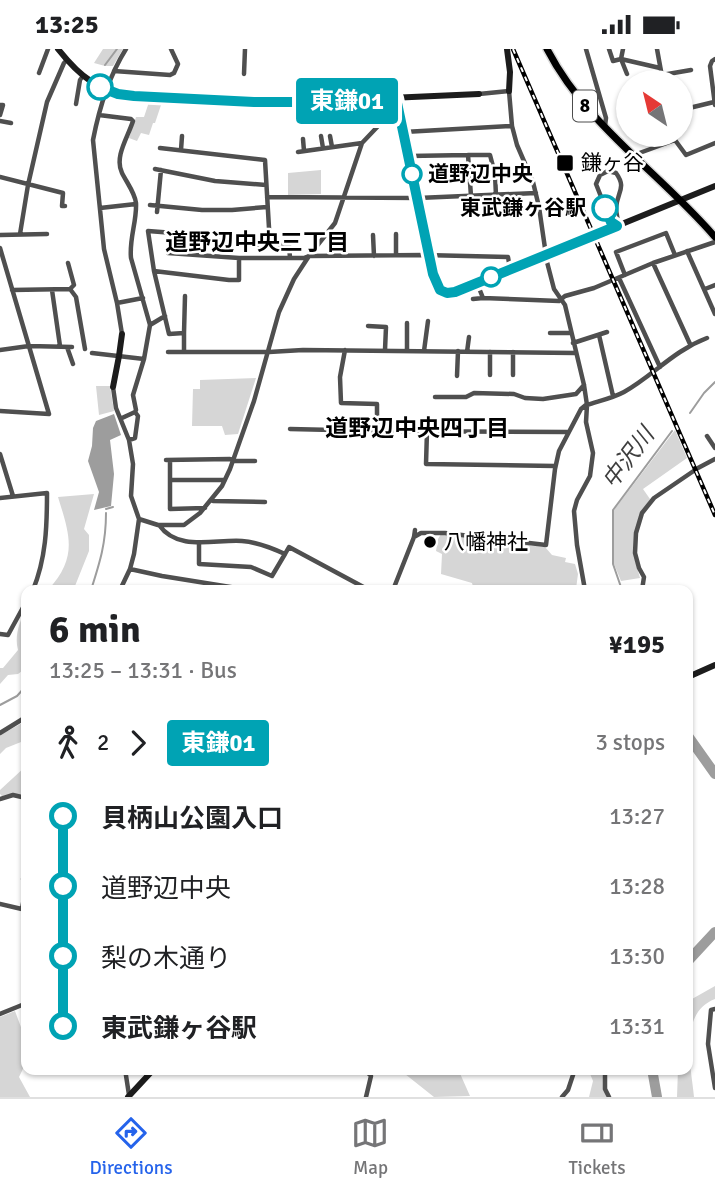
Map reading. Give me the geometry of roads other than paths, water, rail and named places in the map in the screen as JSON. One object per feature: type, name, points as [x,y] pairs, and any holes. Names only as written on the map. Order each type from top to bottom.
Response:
[{"type":"main road","name":"8","points":[[547,49],[574,93],[605,127],[681,199],[715,239]]},
{"type":"street","points":[[39,73],[48,49]]},
{"type":"street","points":[[58,49],[86,78],[107,90],[134,96],[300,102],[509,91]]},
{"type":"street","points":[[122,585],[134,554],[139,519],[131,496],[133,464],[129,440],[116,408],[113,387],[122,334],[104,249],[93,140],[107,90],[126,49]]},
{"type":"street","points":[[114,71],[170,75],[174,73],[177,64],[171,49]]},
{"type":"street","points":[[244,74],[245,49]]},
{"type":"street","points":[[507,49],[512,126],[536,193],[554,289],[565,305],[587,404],[586,422],[593,453],[592,470],[574,511],[584,585]]},
{"type":"street","points":[[586,49],[606,118],[605,127]]},
{"type":"street","points":[[609,49],[613,61],[621,59],[660,68],[657,49]]},
{"type":"street","points":[[623,49],[621,59],[625,70]]},
{"type":"street","points":[[693,107],[714,103],[710,66],[715,58]]},
{"type":"street","points":[[20,234],[47,102],[67,60]]},
{"type":"street","points":[[76,104],[80,80],[86,78]]},
{"type":"street","points":[[396,98],[436,283],[440,290],[447,293],[715,186]]},
{"type":"street","points":[[139,519],[158,525],[184,525],[212,501],[225,480],[269,352],[279,312],[294,279],[335,223],[362,143],[381,123],[380,99]]},
{"type":"street","points":[[0,104],[3,105],[0,115]]},
{"type":"street","points":[[99,115],[133,121],[120,158],[120,166],[136,204],[131,258],[150,325],[134,395],[135,412],[138,416],[135,438],[129,440]]},
{"type":"street","points":[[0,121],[11,123]]},
{"type":"street","points":[[404,132],[512,126]]},
{"type":"street","points":[[181,150],[182,136]]},
{"type":"street","points":[[330,136],[332,147]]},
{"type":"street","points":[[321,137],[323,148]]},
{"type":"street","points":[[303,139],[304,151]]},
{"type":"street","points":[[298,152],[362,143]]},
{"type":"street","points":[[680,147],[685,155],[715,143]]},
{"type":"street","points":[[634,155],[653,147]]},
{"type":"street","points":[[160,148],[265,160],[268,245]]},
{"type":"street","points":[[468,155],[471,195]]},
{"type":"street","points":[[409,156],[490,155],[495,174],[496,196]]},
{"type":"street","points":[[155,169],[215,181],[266,185]]},
{"type":"street","points":[[157,212],[161,170]]},
{"type":"street","points":[[608,171],[616,173],[622,186],[616,207],[619,218],[617,226],[611,222],[596,184],[600,175],[608,171]]},
{"type":"street","points":[[0,177],[63,193],[62,205],[65,206]]},
{"type":"street","points":[[267,197],[418,198],[536,193]]},
{"type":"street","points":[[100,208],[136,204]]},
{"type":"street","points":[[150,205],[176,211],[267,207]]},
{"type":"street","points":[[184,333],[169,334],[154,271],[148,231],[200,235],[205,240],[289,245]]},
{"type":"street","points":[[175,233],[176,253]]},
{"type":"street","points":[[625,275],[616,252],[666,233],[675,255]]},
{"type":"street","points":[[0,235],[47,234]]},
{"type":"street","points":[[396,234],[396,255]]},
{"type":"street","points":[[373,235],[374,256]]},
{"type":"street","points":[[289,236],[290,258]]},
{"type":"street","points":[[472,299],[559,301],[565,296],[594,288],[715,239]]},
{"type":"street","points":[[0,248],[49,414],[0,411]]},
{"type":"street","points":[[687,251],[715,314]]},
{"type":"street","points":[[168,253],[239,258],[396,255],[510,257],[510,269]]},
{"type":"street","points":[[154,271],[239,280],[239,258]]},
{"type":"street","points":[[12,290],[70,289],[74,285],[68,263]]},
{"type":"street","points":[[653,263],[690,344]]},
{"type":"street","points":[[619,278],[660,367]]},
{"type":"street","points":[[477,283],[483,299]]},
{"type":"street","points":[[705,289],[715,285]]},
{"type":"street","points":[[70,289],[76,297],[85,349]]},
{"type":"street","points":[[52,290],[60,345]]},
{"type":"street","points":[[184,352],[185,296]]},
{"type":"street","points":[[117,303],[143,298]]},
{"type":"street","points":[[150,325],[165,316]]},
{"type":"street","points":[[424,351],[428,321]]},
{"type":"street","points":[[407,323],[407,350]]},
{"type":"street","points":[[368,326],[386,327],[385,351]]},
{"type":"street","points":[[573,343],[607,332]]},
{"type":"street","points":[[550,333],[571,333]]},
{"type":"street","points":[[599,335],[613,396]]},
{"type":"street","points":[[467,352],[469,337]]},
{"type":"street","points":[[414,537],[421,533],[445,533],[546,545],[555,466],[567,432],[581,409],[587,404],[622,393],[690,344],[707,338]]},
{"type":"street","points":[[0,350],[60,345],[69,347],[73,364]]},
{"type":"street","points":[[345,350],[340,377],[341,404],[377,404],[377,431]]},
{"type":"street","points":[[168,352],[407,350],[575,353]]},
{"type":"street","points":[[457,376],[458,351]]},
{"type":"street","points":[[92,352],[144,359]]},
{"type":"street","points":[[489,375],[490,352]]},
{"type":"street","points":[[513,352],[513,375]]},
{"type":"street","points":[[435,397],[466,397],[474,393],[514,394],[524,398],[543,399],[576,394],[584,385]]},
{"type":"street","points":[[122,418],[135,412]]},
{"type":"street","points":[[290,429],[567,432]]},
{"type":"street","points":[[427,432],[426,464],[555,466]]},
{"type":"street","points":[[707,436],[715,448]]},
{"type":"street","points":[[0,454],[13,496]]},
{"type":"street","points":[[643,585],[644,577],[635,554],[636,533],[642,513],[654,498],[715,459]]},
{"type":"street","points":[[205,508],[170,509],[168,460],[255,461]]},
{"type":"street","points":[[170,480],[225,480]]},
{"type":"street","points":[[0,498],[47,493],[45,549],[35,585]]},
{"type":"street","points":[[212,501],[263,504]]},
{"type":"street","points":[[158,525],[175,539],[199,543],[242,541],[263,545],[285,554]]},
{"type":"street","points":[[395,585],[415,530]]},
{"type":"street","points":[[199,543],[199,564],[251,567],[272,576],[289,547],[360,585]]},
{"type":"street","points":[[130,569],[218,585]]},
{"type":"street","points":[[0,634],[8,635],[21,611]]},
{"type":"street","points":[[693,675],[715,665]]},
{"type":"street","points":[[0,733],[21,720]]},
{"type":"street","points":[[0,799],[13,795],[21,797]]},
{"type":"street","points":[[0,904],[21,909]]},
{"type":"street","points":[[0,1014],[21,1005]]},
{"type":"street","points":[[715,1009],[711,1010],[708,1044],[715,1088]]},
{"type":"street","points":[[126,1075],[129,1096]]},
{"type":"street","points":[[129,1096],[148,1075]]},
{"type":"street","points":[[366,1097],[370,1075]]},
{"type":"street","points":[[562,1097],[568,1090],[573,1075]]},
{"type":"street","points":[[605,1075],[609,1097]]},
{"type":"waterway","points":[[105,65],[117,49]]},
{"type":"waterway","name":"中沢川","points":[[690,413],[715,382]]},
{"type":"waterway","name":"中沢川","points":[[620,585],[613,564],[613,510],[672,431]]},
{"type":"waterway","points":[[106,509],[113,507]]},
{"type":"waterway","points":[[92,585],[102,552],[106,513]]},
{"type":"waterway","points":[[0,705],[21,692]]},
{"type":"waterway","name":"中沢川","points":[[693,743],[715,774]]},
{"type":"waterway","name":"中沢川","points":[[693,956],[715,932]]},
{"type":"waterway","name":"中沢川","points":[[653,1075],[657,1097]]},
{"type":"railway","points":[[513,49],[715,515]]},
{"type":"place","name":"鎌ヶ谷","points":[[565,163]]},
{"type":"place","name":"道野辺中央","points":[[412,174]]},
{"type":"place","name":"東武鎌ヶ谷駅","points":[[605,208]]},
{"type":"place","name":"八幡神社","points":[[430,542]]},
{"type":"district","name":"道野辺中央三丁目","points":[[257,242]]},
{"type":"district","name":"道野辺中央四丁目","points":[[417,428]]}]
